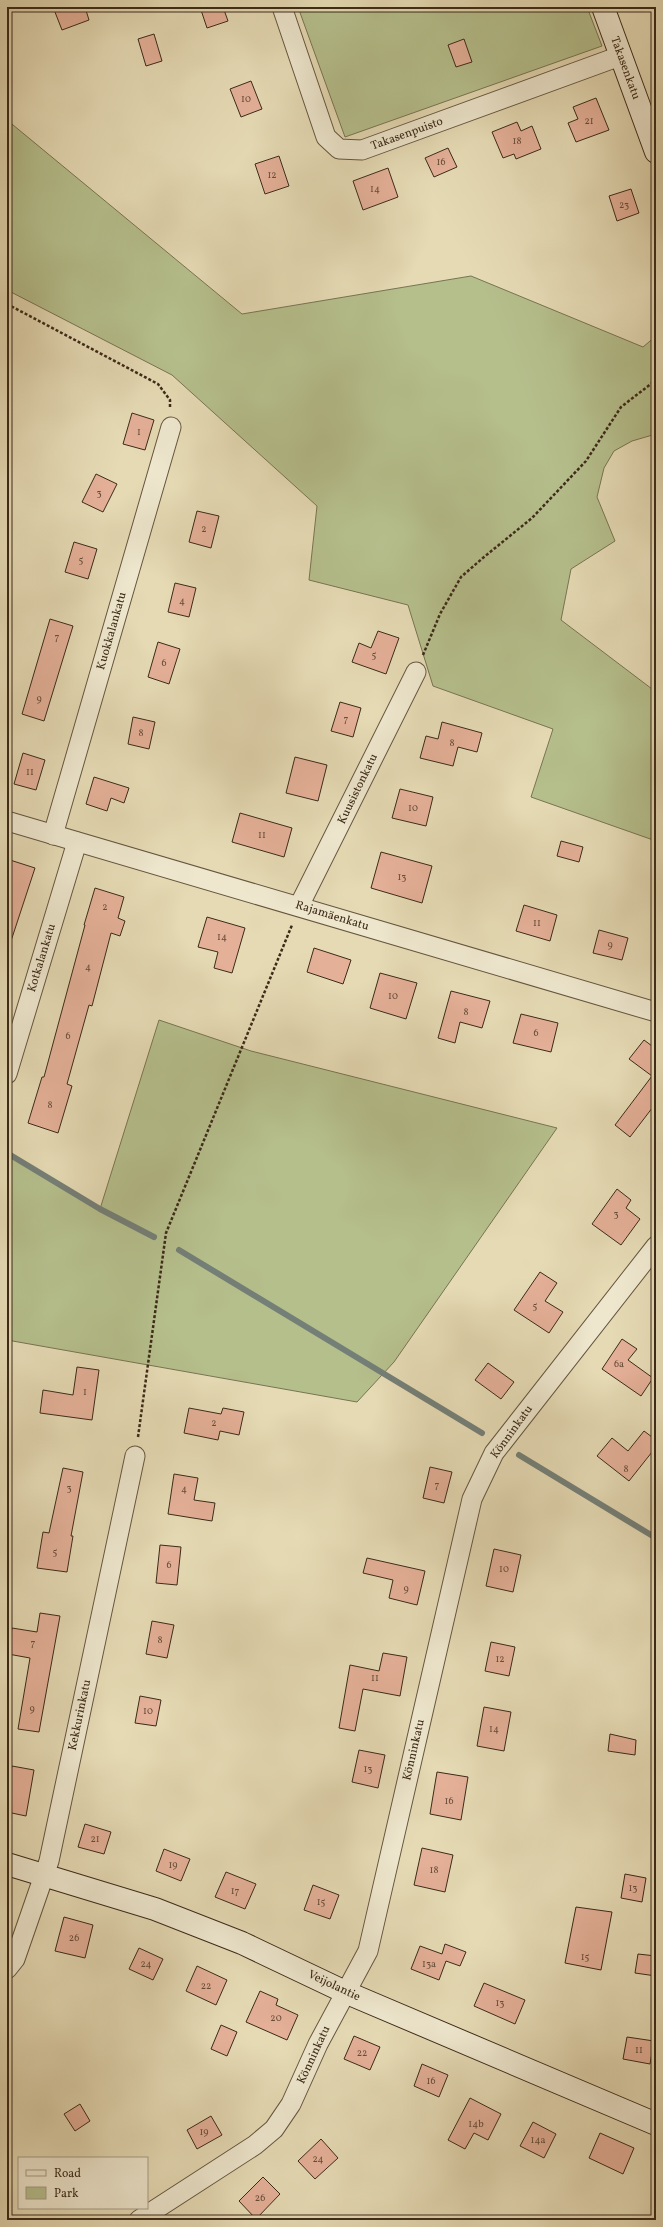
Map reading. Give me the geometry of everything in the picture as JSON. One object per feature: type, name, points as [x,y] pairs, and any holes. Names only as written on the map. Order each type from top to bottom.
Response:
[{"type":"street","name":"Takasenpuisto","points":[[282,7],[326,137],[339,149],[362,150],[620,56]]},
{"type":"street","name":"Takasenkatu","points":[[603,7],[656,152]]},
{"type":"street","name":"Kuokkalankatu","points":[[53,835],[171,427]]},
{"type":"street","name":"Kuusistonkatu","points":[[299,906],[416,672]]},
{"type":"street","name":"Rajamäenkatu","points":[[7,821],[656,1012]]},
{"type":"street","name":"Kotkalankatu","points":[[7,1074],[78,842]]},
{"type":"street","name":"Könninkatu","points":[[139,2220],[255,2145],[274,2129],[291,2104],[318,2044],[368,1951],[472,1500],[494,1454],[656,1246]]},
{"type":"street","name":"Kekkurinkatu","points":[[7,1969],[15,1958],[45,1874],[136,1456]]},
{"type":"street","name":"Veijolantie","points":[[7,1864],[45,1874],[184,1920],[242,1943],[345,1992],[656,2124]]},
{"type":"path","points":[[7,304],[158,384],[170,400],[171,427]]},
{"type":"path","points":[[416,672],[440,614],[461,577],[532,518],[586,461],[621,407],[656,380]]},
{"type":"path","points":[[136,1456],[166,1233],[299,906]]},
{"type":"green space","points":[[298,7],[587,7],[602,46],[345,137]]},
{"type":"green space","points":[[7,120],[242,314],[471,276],[643,347],[656,336],[656,434],[632,441],[614,451],[604,468],[597,497],[615,541],[571,569],[561,620],[656,692],[656,841],[531,797],[553,729],[433,686],[408,605],[309,580],[317,506],[172,375],[7,290]]},
{"type":"green space","points":[[159,1020],[251,1051],[557,1128],[394,1362],[357,1402],[7,1340],[7,1153],[100,1209]]},
{"type":"building","points":[[53,7],[85,7],[89,20],[62,30]]},
{"type":"building","points":[[200,7],[223,7],[228,21],[207,28]]},
{"type":"building","points":[[154,34],[162,61],[146,66],[138,39]]},
{"type":"building","points":[[464,39],[472,62],[456,67],[448,45]]},
{"type":"building","points":[[251,81],[262,109],[241,117],[230,89]]},
{"type":"building","points":[[596,98],[609,130],[576,142],[568,123],[578,119],[573,107]]},
{"type":"building","points":[[517,122],[521,131],[532,126],[541,149],[516,159],[514,154],[503,158],[492,132]]},
{"type":"building","points":[[448,148],[457,167],[434,177],[425,158]]},
{"type":"building","points":[[279,156],[289,186],[265,194],[255,164]]},
{"type":"building","points":[[388,168],[398,197],[363,210],[353,181]]},
{"type":"building","points":[[631,189],[639,213],[617,221],[609,196]]},
{"type":"building","points":[[132,413],[154,420],[145,450],[123,444]]},
{"type":"building","points":[[96,474],[117,484],[103,512],[82,502]]},
{"type":"building","points":[[197,511],[219,516],[211,548],[189,542]]},
{"type":"building","points":[[74,542],[97,549],[88,579],[65,572]]},
{"type":"building","points":[[175,583],[196,588],[189,617],[168,612]]},
{"type":"building","points":[[50,619],[73,626],[44,721],[22,714]]},
{"type":"building","points":[[378,631],[399,638],[386,674],[352,662],[359,643],[371,648]]},
{"type":"building","points":[[158,642],[180,649],[169,684],[148,677]]},
{"type":"building","points":[[340,702],[361,708],[353,737],[331,731]]},
{"type":"building","points":[[133,717],[155,722],[149,749],[128,744]]},
{"type":"building","points":[[442,722],[482,733],[477,752],[458,747],[453,766],[420,758],[426,736],[438,739]]},
{"type":"building","points":[[23,753],[45,760],[36,790],[14,784]]},
{"type":"building","points":[[295,757],[327,765],[318,801],[286,793]]},
{"type":"building","points":[[94,777],[129,788],[124,803],[111,798],[107,811],[86,804]]},
{"type":"building","points":[[400,789],[433,797],[426,826],[392,818]]},
{"type":"building","points":[[240,813],[292,828],[284,857],[232,842]]},
{"type":"building","points":[[561,841],[583,847],[579,862],[557,856]]},
{"type":"building","points":[[381,852],[432,866],[422,903],[371,888]]},
{"type":"building","points":[[10,860],[35,868],[10,944],[7,944],[7,871]]},
{"type":"building","points":[[95,888],[124,897],[118,918],[125,921],[120,936],[111,933],[92,1006],[89,1005],[67,1084],[72,1086],[58,1133],[28,1123],[42,1077],[44,1077]]},
{"type":"building","points":[[524,905],[557,915],[550,941],[516,931]]},
{"type":"building","points":[[207,917],[245,928],[232,973],[214,968],[218,952],[198,947]]},
{"type":"building","points":[[599,930],[628,938],[622,960],[593,953]]},
{"type":"building","points":[[314,948],[351,960],[343,984],[307,972]]},
{"type":"building","points":[[380,973],[417,983],[406,1019],[370,1008]]},
{"type":"building","points":[[451,991],[490,1001],[482,1028],[460,1022],[455,1043],[438,1038]]},
{"type":"building","points":[[521,1014],[558,1023],[551,1052],[513,1043]]},
{"type":"building","points":[[644,1040],[656,1049],[656,1103],[630,1137],[615,1125],[652,1076],[629,1059]]},
{"type":"building","points":[[617,1189],[631,1200],[626,1208],[640,1219],[621,1245],[592,1224]]},
{"type":"building","points":[[540,1272],[557,1283],[545,1301],[563,1312],[549,1333],[514,1310]]},
{"type":"building","points":[[622,1339],[637,1349],[628,1360],[653,1378],[641,1396],[602,1369]]},
{"type":"building","points":[[488,1363],[514,1382],[501,1399],[475,1380]]},
{"type":"building","points":[[77,1367],[99,1370],[92,1420],[40,1413],[43,1390],[73,1395]]},
{"type":"building","points":[[189,1408],[221,1414],[223,1408],[244,1412],[239,1435],[220,1431],[218,1440],[184,1433]]},
{"type":"building","points":[[644,1431],[656,1440],[656,1447],[629,1481],[597,1456],[612,1438],[628,1451]]},
{"type":"building","points":[[430,1467],[452,1472],[444,1503],[423,1498]]},
{"type":"building","points":[[63,1468],[83,1472],[71,1536],[73,1536],[67,1572],[37,1568],[43,1532],[49,1533]]},
{"type":"building","points":[[174,1474],[198,1478],[194,1500],[215,1503],[212,1521],[168,1514]]},
{"type":"building","points":[[160,1545],[181,1547],[177,1585],[156,1583]]},
{"type":"building","points":[[494,1549],[521,1555],[513,1592],[486,1586]]},
{"type":"building","points":[[367,1558],[425,1571],[417,1605],[389,1598],[393,1580],[363,1573]]},
{"type":"building","points":[[40,1613],[60,1616],[39,1732],[18,1729],[30,1658],[8,1654],[12,1628],[37,1632]]},
{"type":"building","points":[[152,1621],[174,1625],[167,1658],[146,1654]]},
{"type":"building","points":[[491,1642],[515,1647],[509,1676],[485,1671]]},
{"type":"building","points":[[383,1653],[407,1657],[400,1696],[363,1689],[355,1731],[339,1728],[350,1665],[379,1671]]},
{"type":"building","points":[[140,1696],[161,1700],[156,1726],[135,1723]]},
{"type":"building","points":[[484,1707],[511,1712],[504,1751],[477,1746]]},
{"type":"building","points":[[610,1734],[636,1740],[635,1755],[608,1751]]},
{"type":"building","points":[[359,1750],[385,1755],[378,1788],[352,1782]]},
{"type":"building","points":[[12,1766],[34,1770],[26,1816],[7,1812],[7,1791]]},
{"type":"building","points":[[437,1772],[468,1777],[461,1820],[430,1814]]},
{"type":"building","points":[[85,1824],[111,1832],[104,1854],[78,1847]]},
{"type":"building","points":[[422,1848],[453,1855],[445,1892],[414,1885]]},
{"type":"building","points":[[164,1849],[190,1859],[181,1881],[156,1871]]},
{"type":"building","points":[[226,1872],[256,1884],[245,1909],[215,1897]]},
{"type":"building","points":[[625,1874],[646,1878],[642,1902],[621,1898]]},
{"type":"building","points":[[313,1885],[339,1895],[330,1919],[304,1910]]},
{"type":"building","points":[[576,1907],[612,1912],[601,1970],[565,1963]]},
{"type":"building","points":[[64,1917],[93,1925],[85,1958],[55,1951]]},
{"type":"building","points":[[445,1944],[466,1952],[460,1966],[446,1961],[439,1980],[411,1969],[420,1946],[442,1954]]},
{"type":"building","points":[[139,1948],[163,1959],[153,1980],[129,1969]]},
{"type":"building","points":[[638,1954],[656,1956],[656,1976],[635,1973]]},
{"type":"building","points":[[197,1966],[227,1980],[216,2005],[186,1991]]},
{"type":"building","points":[[484,1983],[525,2000],[515,2024],[474,2006]]},
{"type":"building","points":[[260,1991],[278,1999],[276,2005],[298,2015],[287,2040],[246,2022]]},
{"type":"building","points":[[221,2025],[237,2032],[227,2056],[211,2049]]},
{"type":"building","points":[[354,2036],[380,2047],[370,2070],[344,2059]]},
{"type":"building","points":[[627,2037],[654,2041],[650,2064],[623,2059]]},
{"type":"building","points":[[422,2064],[448,2075],[439,2097],[414,2086]]},
{"type":"building","points":[[470,2098],[501,2114],[488,2140],[474,2133],[465,2149],[448,2140]]},
{"type":"building","points":[[80,2104],[90,2121],[75,2131],[64,2114]]},
{"type":"building","points":[[211,2116],[222,2135],[197,2149],[187,2130]]},
{"type":"building","points":[[533,2122],[556,2134],[544,2158],[520,2146]]},
{"type":"building","points":[[600,2133],[634,2148],[623,2174],[589,2158]]},
{"type":"building","points":[[321,2139],[338,2158],[315,2179],[298,2161]]},
{"type":"building","points":[[263,2177],[280,2194],[256,2219],[239,2201]]},
{"type":"waterway","points":[[7,1153],[100,1209],[154,1237]]},
{"type":"waterway","points":[[179,1250],[482,1433]]},
{"type":"waterway","points":[[519,1455],[656,1538]]}]
